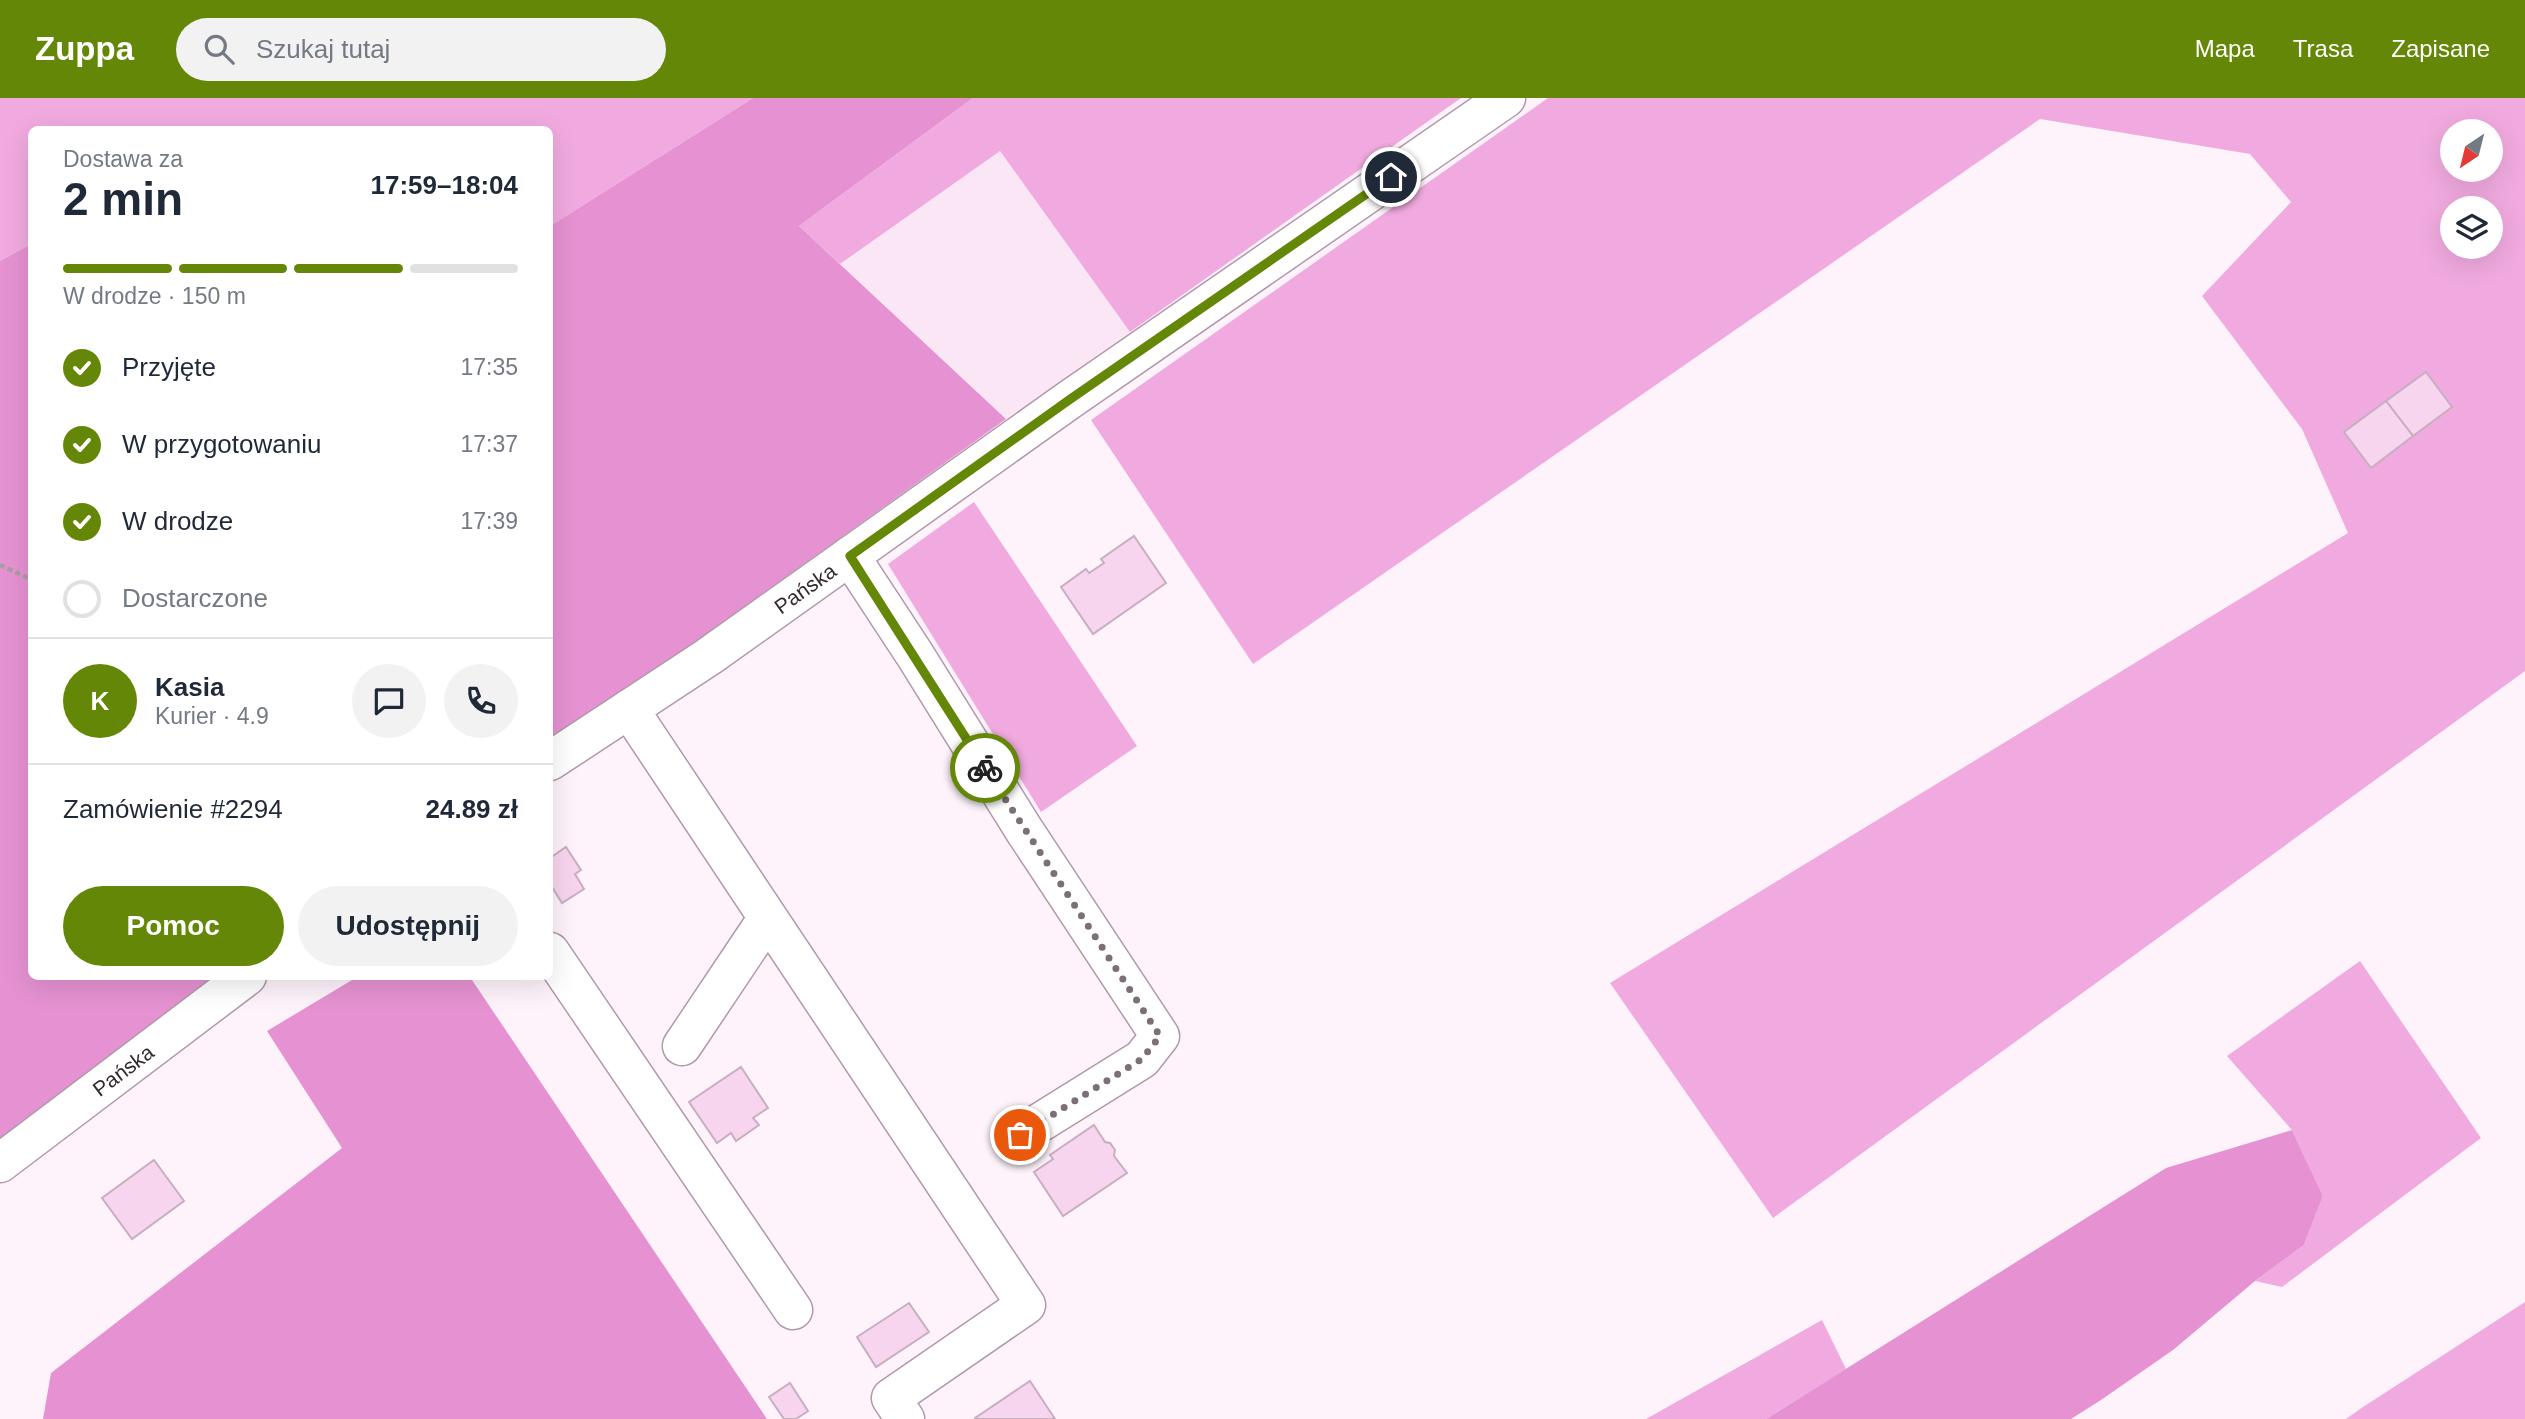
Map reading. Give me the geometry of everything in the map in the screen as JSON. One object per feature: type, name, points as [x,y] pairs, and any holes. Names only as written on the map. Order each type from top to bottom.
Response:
[{"type":"street","name":"Pańska","points":[[553,759],[708,657],[1069,400],[1506,98]]},
{"type":"street","points":[[850,556],[1024,830],[1160,1036],[1142,1059],[1020,1135]]},
{"type":"street","points":[[629,709],[1026,1305],[891,1398],[905,1419]]},
{"type":"street","points":[[682,1046],[768,919]]},
{"type":"street","points":[[553,956],[793,1310]]},
{"type":"street","name":"Pańska","points":[[0,1163],[242,980]]},
{"type":"path","points":[[0,565],[28,578]]},
{"type":"shaded area","points":[[0,98],[753,98],[553,224],[553,126],[28,126],[28,246],[0,261]]},
{"type":"shaded area","points":[[753,98],[973,98],[799,226],[1006,419],[553,744],[553,224]]},
{"type":"shaded area","points":[[973,98],[1461,98],[1130,332],[1000,151],[840,264],[799,226]]},
{"type":"shaded area","points":[[1548,98],[2525,98],[2525,671],[1773,1218],[1610,983],[2348,533],[2302,429],[2202,296],[2291,202],[2250,154],[2040,119],[1253,664],[1091,420]]},
{"type":"shaded area","points":[[1000,151],[1130,332],[1006,419],[840,264]]},
{"type":"shaded area","points":[[28,246],[28,980],[224,980],[0,1140],[0,261]]},
{"type":"shaded area","points":[[974,502],[1137,746],[1041,812],[888,564]]},
{"type":"shaded area","points":[[2360,961],[2481,1138],[2282,1287],[2255,1281],[2304,1245],[2323,1196],[2292,1130],[2227,1056]]},
{"type":"shaded area","points":[[352,980],[472,980],[767,1419],[43,1419],[51,1373],[342,1148],[267,1031]]},
{"type":"shaded area","points":[[2292,1130],[2323,1196],[2304,1245],[2255,1281],[2173,1350],[2071,1419],[1766,1419],[2166,1168]]},
{"type":"shaded area","points":[[2525,1302],[2525,1419],[2346,1419],[2363,1407]]},
{"type":"shaded area","points":[[1822,1320],[1846,1369],[1766,1419],[1646,1419]]},
{"type":"building","points":[[2426,372],[2452,407],[2413,436],[2386,401]]},
{"type":"building","points":[[2386,401],[2413,436],[2371,468],[2344,432]]},
{"type":"building","points":[[1134,536],[1166,583],[1093,634],[1061,587],[1086,569],[1089,573],[1104,563],[1101,559]]},
{"type":"building","points":[[566,847],[581,870],[575,874],[584,889],[562,903],[553,889],[553,856]]},
{"type":"building","points":[[741,1067],[768,1108],[753,1118],[759,1125],[736,1141],[731,1133],[717,1143],[689,1102]]},
{"type":"building","points":[[1094,1125],[1105,1142],[1110,1143],[1115,1150],[1114,1156],[1127,1173],[1063,1216],[1034,1172],[1053,1159],[1050,1155]]},
{"type":"building","points":[[154,1160],[184,1201],[132,1239],[102,1198]]},
{"type":"building","points":[[909,1303],[929,1332],[876,1367],[857,1337]]},
{"type":"building","points":[[1030,1381],[1055,1419],[975,1419],[975,1418]]},
{"type":"building","points":[[790,1383],[808,1411],[796,1419],[784,1419],[769,1397]]},
{"type":"way so far","points":[[985,768],[1160,1036],[1142,1059],[1020,1135]]},
{"type":"route","points":[[985,768],[850,556],[1069,400],[1391,177]]}]
